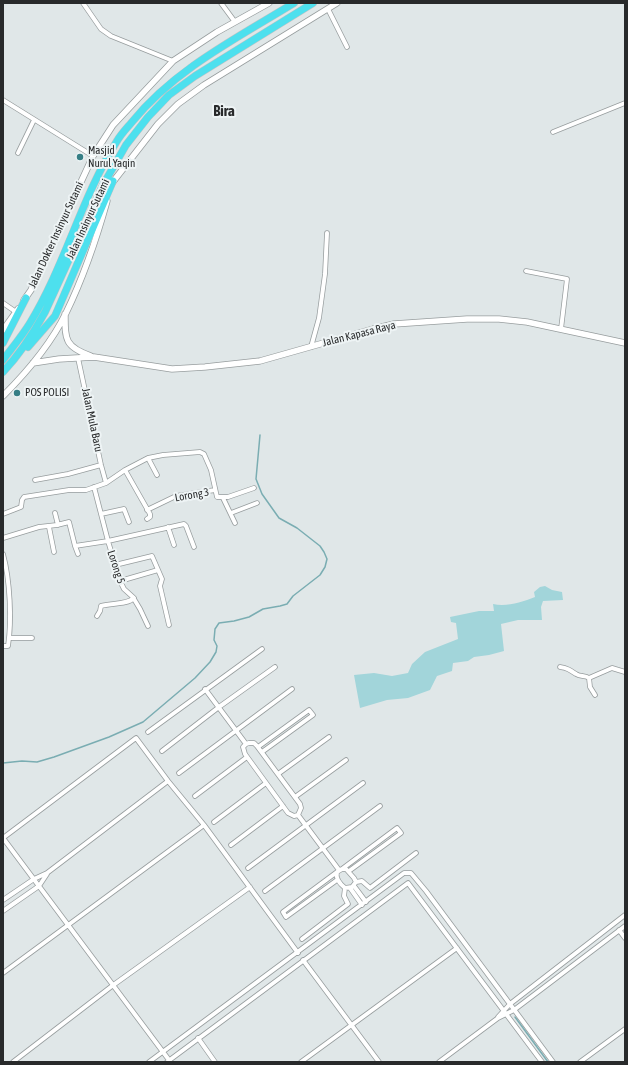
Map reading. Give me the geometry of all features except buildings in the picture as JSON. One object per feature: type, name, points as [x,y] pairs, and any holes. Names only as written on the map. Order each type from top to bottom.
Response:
[{"type":"highway","name":"Jalan Insinyur Sutami","points":[[3,360],[30,323],[49,287],[95,181],[118,140],[136,117],[164,88],[195,64],[294,3]]},
{"type":"highway","name":"Jalan Insinyur Sutami","points":[[3,372],[11,364],[35,331],[103,185],[126,145],[148,117],[169,95],[195,76],[312,3]]},
{"type":"highway","points":[[11,364],[54,316],[113,181]]},
{"type":"highway","points":[[3,343],[26,298]]},
{"type":"street","points":[[83,3],[101,29],[112,36],[173,62]]},
{"type":"street","points":[[221,3],[235,22]]},
{"type":"street","name":"Jalan Dokter Insinyur Sutami","points":[[3,330],[26,298],[92,156],[113,125],[173,62],[217,32],[269,3]]},
{"type":"street","points":[[3,396],[51,339],[65,314],[81,279],[106,207],[113,181],[158,124],[178,104],[204,85],[337,3]]},
{"type":"street","points":[[328,9],[347,47]]},
{"type":"street","points":[[3,100],[92,156]]},
{"type":"street","points":[[553,132],[625,104]]},
{"type":"street","points":[[18,153],[34,120]]},
{"type":"street","points":[[311,347],[319,318],[325,274],[326,234]]},
{"type":"street","points":[[526,271],[567,279],[561,329]]},
{"type":"street","points":[[3,303],[16,312]]},
{"type":"street","name":"Jalan Kapasa Raya","points":[[65,314],[65,331],[70,345],[75,350],[94,357]]},
{"type":"street","name":"Jalan Kapasa Raya","points":[[32,363],[94,357],[139,363],[161,368],[182,369],[260,360],[394,324],[467,319],[526,322],[625,343]]},
{"type":"street","name":"Jalan Mula Baru","points":[[78,358],[106,483]]},
{"type":"street","points":[[3,514],[21,507],[24,497],[68,490],[86,490],[94,488],[106,483],[125,470],[148,458],[163,455],[202,452],[211,470],[217,497],[224,498],[254,488]]},
{"type":"street","points":[[148,458],[157,475]]},
{"type":"street","points":[[34,480],[68,474],[101,465]]},
{"type":"street","points":[[125,470],[150,516],[147,519]]},
{"type":"street","name":"Lorong 5","points":[[94,488],[120,580],[124,589],[132,595],[148,626]]},
{"type":"street","name":"Lorong 3","points":[[147,510],[176,496],[215,490]]},
{"type":"street","points":[[224,498],[235,523]]},
{"type":"street","points":[[231,513],[257,503]]},
{"type":"street","points":[[101,514],[124,509],[129,522]]},
{"type":"street","points":[[55,513],[58,525]]},
{"type":"street","points":[[3,538],[39,527],[49,527],[69,522],[78,554]]},
{"type":"street","points":[[75,546],[108,541],[185,524],[194,547]]},
{"type":"street","points":[[49,527],[54,552]]},
{"type":"street","points":[[168,528],[174,545]]},
{"type":"street","points":[[3,554],[6,563],[8,587],[10,646],[3,646]]},
{"type":"street","points":[[115,565],[152,556],[162,579],[160,586],[169,625]]},
{"type":"street","points":[[120,580],[158,570]]},
{"type":"street","points":[[97,616],[101,606],[134,599]]},
{"type":"street","points":[[3,615],[9,615]]},
{"type":"street","points":[[9,638],[32,638]]},
{"type":"street","points":[[148,732],[205,689],[262,649]]},
{"type":"street","points":[[162,751],[219,707],[275,667]]},
{"type":"street","points":[[560,667],[589,678]]},
{"type":"street","points":[[589,678],[611,668],[625,672]]},
{"type":"street","points":[[589,678],[590,687],[595,695]]},
{"type":"street","points":[[205,689],[246,744]]},
{"type":"street","points":[[179,774],[292,689]]},
{"type":"street","points":[[258,747],[309,710],[313,715],[262,752]]},
{"type":"street","points":[[278,774],[329,737]]},
{"type":"street","points":[[298,953],[250,887],[136,738],[3,838],[168,1061],[408,883]]},
{"type":"street","points":[[246,744],[254,743],[258,747],[295,797],[301,808],[298,815]]},
{"type":"street","points":[[246,744],[243,750],[266,783],[290,815],[298,815]]},
{"type":"street","points":[[195,796],[247,757]]},
{"type":"street","points":[[295,797],[346,760]]},
{"type":"street","points":[[3,900],[34,879],[47,873],[168,781]]},
{"type":"street","points":[[214,822],[266,783]]},
{"type":"street","points":[[248,868],[363,783]]},
{"type":"street","points":[[231,845],[283,806]]},
{"type":"street","points":[[265,891],[380,806]]},
{"type":"street","points":[[298,815],[339,871]]},
{"type":"street","points":[[3,973],[204,826]]},
{"type":"street","points":[[337,880],[286,917],[283,912],[397,828],[401,833],[349,871]]},
{"type":"street","points":[[302,939],[348,904],[344,896],[351,886],[362,881],[370,888],[416,853]]},
{"type":"street","points":[[337,880],[336,876],[339,871],[346,869],[349,871]]},
{"type":"street","points":[[349,871],[351,886]]},
{"type":"street","points":[[407,872],[408,883],[542,1062]]},
{"type":"street","points":[[149,1062],[407,872]]},
{"type":"street","points":[[407,872],[411,873],[426,891],[553,1062]]},
{"type":"street","points":[[3,911],[39,886],[47,873]]},
{"type":"street","points":[[337,880],[351,886],[364,903]]},
{"type":"street","points":[[13,1062],[112,986],[250,887]]},
{"type":"street","points":[[439,1062],[498,1018],[505,1012],[510,1004],[625,915]]},
{"type":"street","points":[[505,1012],[514,1010],[625,926]]},
{"type":"street","points":[[620,930],[625,938]]},
{"type":"street","points":[[301,1062],[457,948]]},
{"type":"street","points":[[303,960],[379,1062]]},
{"type":"street","points":[[580,1062],[625,1029]]},
{"type":"street","points":[[198,1038],[215,1062]]},
{"type":"shaded area","points":[[545,586],[552,590],[562,592],[563,600],[543,601],[541,607],[542,620],[518,620],[501,624],[504,651],[474,657],[468,661],[453,663],[452,671],[437,676],[430,690],[408,698],[387,700],[360,708],[354,675],[374,673],[392,676],[408,673],[412,664],[425,652],[458,639],[456,623],[451,622],[450,617],[479,611],[494,611],[493,604],[509,604],[530,599],[535,597],[534,592],[540,587]]},
{"type":"waterway","points":[[3,763],[22,761],[37,762],[109,737],[143,722],[195,678],[210,662],[216,652],[217,646],[214,640],[215,629],[219,623],[249,617],[263,609],[287,604],[293,596],[320,575],[325,567],[327,559],[320,546],[297,528],[279,518],[262,494],[256,479],[260,435]]},
{"type":"waterway","points":[[515,1017],[548,1062]]},
{"type":"place","name":"Masjid Nurul Yaqin","points":[[80,157]]},
{"type":"place","name":"POS POLISI","points":[[17,393]]},
{"type":"district","name":"Bira","points":[[224,111]]}]
